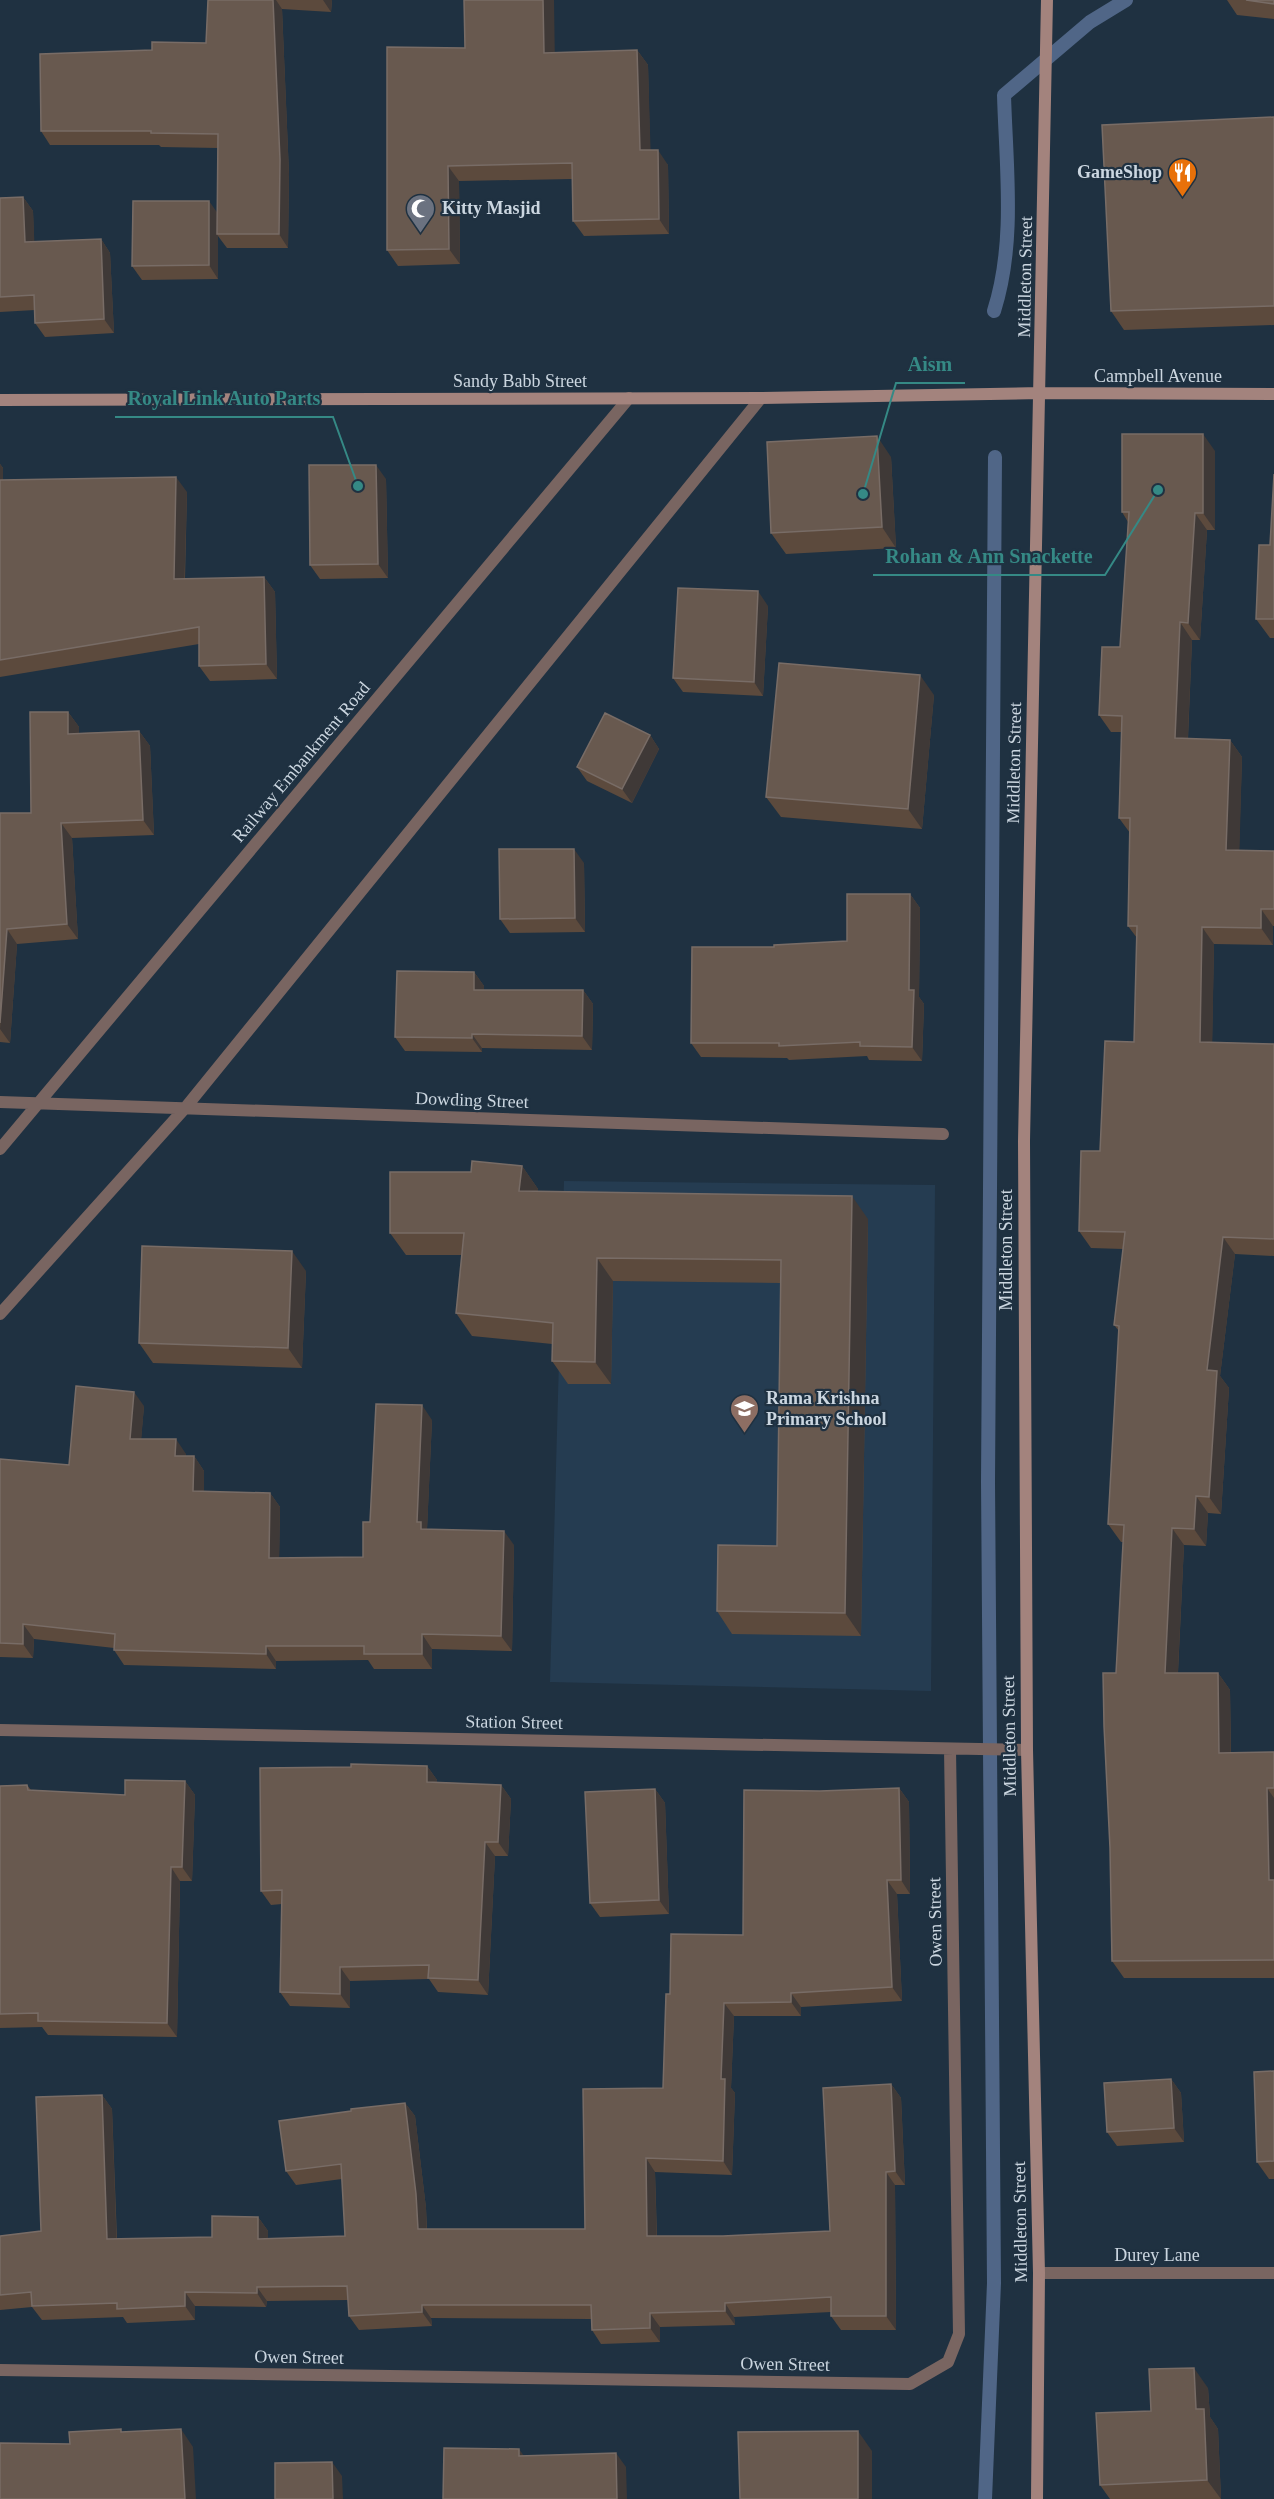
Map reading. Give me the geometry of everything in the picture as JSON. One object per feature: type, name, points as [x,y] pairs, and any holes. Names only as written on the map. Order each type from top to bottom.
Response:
[{"type":"street","name":"Middleton Street","points":[[1037,2499],[1039,2273],[1027,1750],[1024,1141],[1041,393],[1047,0]]},
{"type":"street","name":"Campbell Avenue","points":[[1041,393],[1274,394]]},
{"type":"street","name":"Sandy Babb Street","points":[[0,400],[761,398],[1041,393]]},
{"type":"street","name":"Railway Embankment Road","points":[[0,1149],[630,398]]},
{"type":"street","points":[[0,1314],[186,1107],[761,398]]},
{"type":"street","name":"Dowding Street","points":[[0,1102],[943,1134]]},
{"type":"street","name":"Station Street","points":[[0,1730],[1027,1750]]},
{"type":"street","name":"Owen Street","points":[[0,2370],[910,2384],[948,2362],[959,2334],[950,1749]]},
{"type":"street","name":"Durey Lane","points":[[1039,2273],[1274,2273]]},
{"type":"shaded area","name":"Rama Krishna Primary School","points":[[564,1181],[935,1185],[931,1691],[550,1682]]},
{"type":"building","points":[[208,0],[273,0],[280,160],[279,234],[217,234],[218,134],[151,133],[151,131],[41,131],[40,54],[152,50],[152,42],[206,43]]},
{"type":"building","points":[[464,0],[543,0],[544,53],[637,50],[640,150],[658,150],[659,219],[573,221],[572,163],[448,166],[449,249],[387,250],[387,47],[465,48]]},
{"type":"building","points":[[1246,0],[1274,0],[1274,4]]},
{"type":"building","points":[[1274,117],[1274,306],[1111,311],[1102,125]]},
{"type":"building","points":[[23,197],[25,242],[101,239],[104,319],[35,323],[34,295],[0,297],[0,198]]},
{"type":"building","points":[[133,201],[209,201],[209,265],[132,266]]},
{"type":"building","points":[[1122,434],[1203,434],[1203,513],[1195,513],[1188,623],[1180,622],[1175,738],[1230,740],[1226,850],[1274,851],[1274,909],[1261,909],[1261,928],[1202,927],[1200,1042],[1274,1044],[1274,1239],[1223,1237],[1207,1370],[1217,1371],[1209,1497],[1196,1496],[1194,1529],[1172,1528],[1165,1673],[1218,1673],[1219,1753],[1274,1752],[1274,1788],[1267,1788],[1269,1880],[1274,1880],[1274,1960],[1112,1961],[1103,1673],[1116,1673],[1124,1525],[1108,1524],[1119,1326],[1114,1325],[1125,1232],[1079,1231],[1081,1151],[1100,1151],[1105,1041],[1134,1042],[1137,926],[1128,926],[1130,818],[1119,818],[1122,716],[1099,715],[1102,647],[1120,647],[1129,512],[1122,512]]},
{"type":"building","points":[[877,436],[882,527],[771,533],[767,442]]},
{"type":"building","points":[[309,465],[376,465],[378,564],[310,565]]},
{"type":"building","points":[[1274,474],[1274,619],[1256,619],[1259,545],[1270,545]]},
{"type":"building","points":[[176,477],[174,579],[264,577],[266,664],[199,666],[199,627],[0,660],[0,480]]},
{"type":"building","points":[[678,588],[758,591],[754,682],[673,678]]},
{"type":"building","points":[[779,663],[920,675],[908,809],[766,797]]},
{"type":"building","points":[[30,712],[68,712],[68,734],[139,731],[143,820],[61,823],[67,924],[7,929],[0,1023],[0,813],[31,813]]},
{"type":"building","points":[[605,713],[650,735],[622,789],[577,767]]},
{"type":"building","points":[[499,849],[574,849],[575,918],[500,919]]},
{"type":"building","points":[[847,894],[910,894],[909,990],[914,990],[912,1047],[860,1046],[860,1042],[779,1046],[779,1043],[691,1043],[692,947],[774,947],[774,945],[847,941]]},
{"type":"building","points":[[397,971],[474,972],[474,990],[583,990],[582,1036],[472,1034],[472,1038],[395,1037]]},
{"type":"building","points":[[472,1161],[522,1166],[519,1191],[852,1196],[845,1613],[717,1611],[718,1545],[777,1546],[781,1260],[597,1258],[595,1362],[552,1361],[553,1323],[456,1313],[464,1233],[390,1233],[390,1172],[471,1172]]},
{"type":"building","points":[[142,1246],[292,1251],[288,1348],[139,1343]]},
{"type":"building","points":[[76,1386],[134,1392],[130,1439],[176,1439],[175,1456],[194,1456],[193,1491],[270,1493],[269,1558],[363,1557],[363,1522],[370,1522],[376,1404],[422,1405],[417,1522],[421,1522],[421,1529],[504,1531],[501,1636],[422,1634],[422,1654],[364,1654],[364,1646],[266,1646],[266,1654],[114,1650],[115,1634],[23,1624],[23,1644],[0,1643],[0,1459],[69,1465]]},
{"type":"building","points":[[351,1764],[427,1766],[427,1782],[501,1785],[498,1842],[485,1842],[478,1980],[428,1978],[429,1965],[340,1967],[340,1994],[280,1992],[282,1890],[261,1891],[260,1768],[351,1767]]},
{"type":"building","points":[[125,1780],[185,1781],[182,1867],[171,1867],[167,2023],[38,2021],[38,2013],[0,2014],[0,1786],[27,1785],[28,1790],[125,1795]]},
{"type":"building","points":[[899,1788],[901,1880],[887,1880],[892,1987],[791,1993],[791,2002],[724,2003],[721,2079],[725,2079],[723,2161],[646,2158],[647,2236],[723,2236],[830,2231],[823,2088],[891,2084],[895,2171],[886,2172],[886,2316],[831,2316],[831,2297],[725,2303],[725,2311],[650,2313],[650,2328],[592,2330],[591,2305],[422,2305],[422,2312],[349,2316],[347,2286],[257,2287],[257,2293],[185,2292],[185,2306],[117,2309],[117,2303],[32,2306],[31,2292],[0,2295],[0,2236],[41,2231],[36,2097],[102,2095],[107,2239],[212,2237],[212,2216],[258,2217],[258,2239],[345,2236],[341,2164],[286,2171],[279,2121],[405,2103],[418,2229],[585,2229],[583,2089],[663,2088],[666,1994],[670,1994],[671,1934],[743,1935],[744,1790],[820,1791]]},
{"type":"building","points":[[655,1789],[659,1900],[590,1903],[585,1792]]},
{"type":"building","points":[[1274,2071],[1274,2161],[1257,2162],[1254,2072]]},
{"type":"building","points":[[1171,2079],[1174,2128],[1107,2132],[1104,2083]]},
{"type":"building","points":[[1194,2368],[1196,2409],[1204,2409],[1207,2480],[1100,2485],[1096,2413],[1151,2411],[1149,2369]]},
{"type":"building","points":[[121,2429],[121,2432],[181,2429],[185,2499],[0,2499],[0,2443],[70,2444],[69,2432]]},
{"type":"building","points":[[858,2431],[858,2499],[740,2499],[738,2432]]},
{"type":"building","points":[[444,2448],[519,2449],[519,2456],[616,2453],[617,2499],[443,2499]]},
{"type":"building","points":[[332,2462],[333,2499],[275,2499],[275,2463]]},
{"type":"waterway","points":[[994,311],[1001,285],[1007,231],[1008,176],[1004,95],[1090,22],[1126,0]]},
{"type":"waterway","points":[[985,2499],[994,2283],[988,1482],[995,457]]},
{"type":"place","name":"GameShop","points":[[1183,198]]},
{"type":"place","name":"Kitty Masjid","points":[[421,234]]},
{"type":"place","name":"Royal Link Auto Parts","points":[[358,486]]},
{"type":"place","name":"Rohan & Ann Snackette","points":[[1158,490]]},
{"type":"place","name":"Aism","points":[[863,494]]},
{"type":"place","name":"Rama Krishna Primary School","points":[[745,1434]]}]
